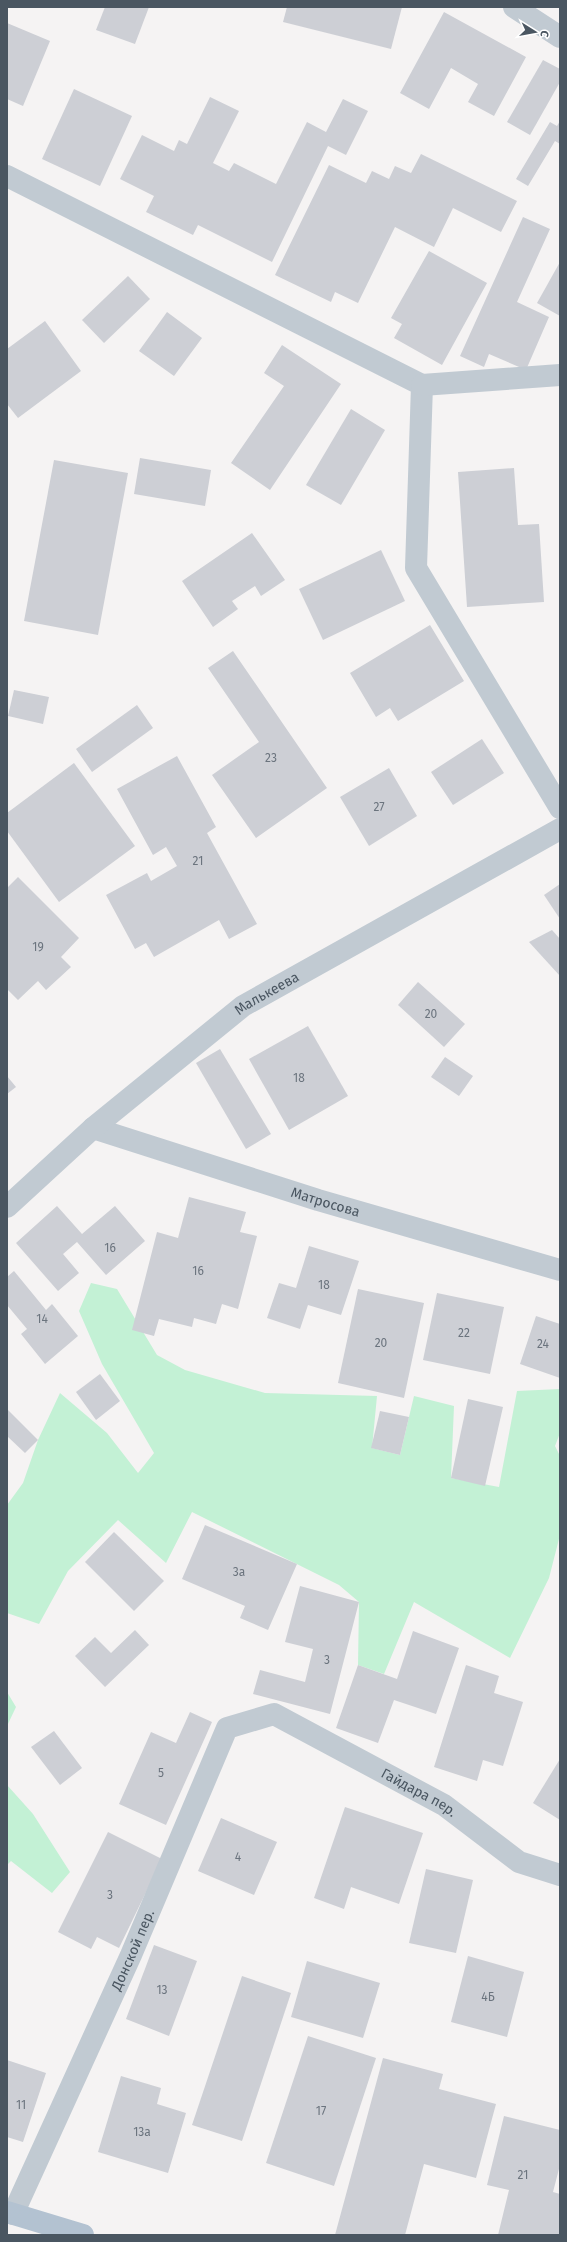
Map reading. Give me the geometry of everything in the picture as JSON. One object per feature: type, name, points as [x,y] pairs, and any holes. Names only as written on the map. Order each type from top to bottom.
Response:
[{"type":"main road","points":[[10,2213],[83,2235]]},
{"type":"street","points":[[514,7],[560,37]]},
{"type":"street","points":[[7,176],[422,385],[560,375]]},
{"type":"street","points":[[422,385],[416,568],[560,808]]},
{"type":"street","name":"Малькеева","points":[[7,1207],[93,1128],[243,1006],[560,829]]},
{"type":"street","name":"Матросова","points":[[93,1128],[318,1200],[560,1270]]},
{"type":"street","name":"Гайдара пер.","points":[[274,1714],[444,1805],[519,1862],[560,1875]]},
{"type":"street","name":"Донской пер.","points":[[10,2213],[131,1955],[227,1728],[274,1714]]},
{"type":"green space","points":[[91,1283],[117,1289],[157,1355],[185,1370],[265,1393],[377,1396],[372,1448],[400,1455],[414,1396],[454,1406],[451,1478],[499,1487],[517,1391],[560,1389],[560,1433],[555,1446],[560,1456],[560,1535],[549,1578],[510,1658],[414,1602],[384,1674],[358,1665],[359,1602],[339,1585],[192,1512],[166,1563],[118,1520],[68,1571],[39,1624],[7,1613],[7,1505],[23,1483],[38,1440],[60,1393],[107,1433],[138,1473],[154,1453],[102,1364],[79,1311]]},
{"type":"green space","points":[[7,1692],[16,1707],[7,1726]]},
{"type":"green space","points":[[7,1785],[33,1814],[70,1872],[52,1893],[11,1861],[7,1865]]},
{"type":"building","points":[[105,7],[149,7],[135,44],[96,30]]},
{"type":"building","points":[[287,7],[402,7],[391,49],[283,22]]},
{"type":"building","points":[[444,12],[526,57],[494,116],[468,102],[478,84],[451,68],[429,109],[400,93]]},
{"type":"building","points":[[7,23],[50,41],[23,106],[7,99]]},
{"type":"building","points":[[543,60],[560,69],[560,82],[530,135],[507,122]]},
{"type":"building","points":[[74,89],[132,116],[100,186],[42,159]]},
{"type":"building","points":[[210,97],[239,111],[213,163],[229,171],[234,163],[276,184],[307,122],[326,132],[343,99],[368,111],[346,155],[328,146],[272,262],[198,225],[193,235],[146,212],[154,196],[120,179],[142,135],[174,151],[179,140],[187,144]]},
{"type":"building","points":[[560,121],[560,144],[555,141],[528,186],[516,179],[550,122],[557,126]]},
{"type":"building","points":[[421,154],[517,201],[501,232],[453,208],[434,247],[395,227],[358,303],[335,292],[331,302],[275,275],[329,165],[366,183],[372,171],[389,179],[395,166],[411,173]]},
{"type":"building","points":[[523,217],[550,229],[517,302],[549,317],[526,370],[489,354],[484,367],[460,356]]},
{"type":"building","points":[[429,251],[487,283],[442,365],[394,338],[402,324],[391,318]]},
{"type":"building","points":[[560,262],[560,316],[537,303]]},
{"type":"building","points":[[128,276],[150,299],[104,343],[82,320]]},
{"type":"building","points":[[167,312],[202,338],[174,376],[139,351]]},
{"type":"building","points":[[45,321],[81,371],[18,418],[7,404],[7,349]]},
{"type":"building","points":[[282,345],[341,384],[270,490],[231,463],[284,386],[264,373]]},
{"type":"building","points":[[351,409],[385,430],[341,505],[306,485]]},
{"type":"building","points":[[140,458],[211,470],[205,506],[134,494]]},
{"type":"building","points":[[54,460],[128,473],[98,635],[24,621]]},
{"type":"building","points":[[514,468],[518,525],[539,524],[544,602],[467,607],[458,472]]},
{"type":"building","points":[[252,533],[285,580],[261,596],[255,586],[232,601],[238,609],[213,627],[182,581]]},
{"type":"building","points":[[381,550],[405,601],[323,640],[299,589]]},
{"type":"building","points":[[430,625],[464,681],[398,721],[390,708],[376,717],[350,673]]},
{"type":"building","points":[[233,651],[327,788],[256,838],[212,775],[259,742],[208,668]]},
{"type":"building","points":[[14,690],[49,697],[43,724],[8,716]]},
{"type":"building","points":[[137,705],[153,728],[92,772],[76,749]]},
{"type":"building","points":[[482,739],[504,773],[453,805],[431,772]]},
{"type":"building","points":[[177,756],[216,827],[207,833],[257,924],[229,939],[219,920],[154,957],[146,943],[135,949],[106,895],[147,873],[151,881],[177,866],[166,847],[153,855],[117,789]]},
{"type":"building","points":[[74,763],[135,846],[59,902],[7,831],[7,813]]},
{"type":"building","points":[[389,768],[417,816],[369,846],[340,797]]},
{"type":"building","points":[[18,877],[79,938],[61,957],[71,967],[46,990],[38,981],[18,1000],[7,989],[7,888]]},
{"type":"building","points":[[560,884],[560,919],[544,895]]},
{"type":"building","points":[[552,930],[560,939],[560,976],[529,942]]},
{"type":"building","points":[[418,982],[465,1024],[444,1047],[398,1005]]},
{"type":"building","points":[[308,1026],[348,1096],[289,1130],[249,1059]]},
{"type":"building","points":[[220,1049],[271,1134],[246,1149],[196,1063]]},
{"type":"building","points":[[445,1057],[473,1076],[459,1096],[431,1077]]},
{"type":"building","points":[[7,1076],[16,1087],[7,1094]]},
{"type":"building","points":[[189,1197],[246,1212],[240,1232],[257,1236],[238,1309],[222,1304],[216,1324],[194,1318],[192,1327],[159,1319],[154,1336],[132,1330],[157,1232],[178,1238]]},
{"type":"building","points":[[57,1206],[82,1234],[115,1206],[145,1241],[106,1275],[77,1242],[63,1254],[79,1273],[58,1291],[16,1243]]},
{"type":"building","points":[[309,1246],[359,1261],[341,1315],[308,1305],[300,1329],[267,1318],[279,1283],[296,1288]]},
{"type":"building","points":[[14,1271],[46,1310],[52,1304],[78,1336],[45,1364],[21,1334],[27,1329],[7,1305],[7,1277]]},
{"type":"building","points":[[358,1289],[424,1303],[404,1398],[338,1383]]},
{"type":"building","points":[[437,1293],[504,1307],[490,1374],[423,1360]]},
{"type":"building","points":[[536,1316],[560,1324],[560,1378],[520,1364]]},
{"type":"building","points":[[100,1374],[120,1401],[96,1420],[76,1392]]},
{"type":"building","points":[[468,1399],[503,1407],[485,1486],[451,1478]]},
{"type":"building","points":[[7,1409],[38,1440],[25,1453],[7,1436]]},
{"type":"building","points":[[380,1411],[409,1417],[400,1455],[371,1448]]},
{"type":"building","points":[[205,1525],[297,1564],[268,1630],[240,1618],[245,1606],[182,1579]]},
{"type":"building","points":[[114,1532],[164,1581],[134,1611],[85,1562]]},
{"type":"building","points":[[300,1586],[359,1602],[330,1714],[253,1694],[260,1670],[305,1682],[313,1649],[285,1642]]},
{"type":"building","points":[[135,1630],[149,1645],[105,1687],[75,1656],[95,1637],[111,1653]]},
{"type":"building","points":[[413,1631],[459,1648],[436,1714],[394,1700],[378,1743],[336,1728],[358,1665],[397,1679]]},
{"type":"building","points":[[466,1665],[499,1676],[494,1693],[523,1702],[503,1766],[483,1760],[477,1781],[434,1767]]},
{"type":"building","points":[[190,1712],[212,1722],[166,1825],[119,1804],[151,1732],[176,1743]]},
{"type":"building","points":[[54,1731],[82,1768],[60,1785],[31,1747]]},
{"type":"building","points":[[560,1759],[560,1820],[533,1803]]},
{"type":"building","points":[[345,1807],[423,1833],[399,1904],[351,1887],[344,1909],[314,1898]]},
{"type":"building","points":[[221,1818],[277,1842],[254,1895],[198,1871]]},
{"type":"building","points":[[108,1832],[162,1859],[119,1948],[97,1937],[91,1949],[58,1932]]},
{"type":"building","points":[[426,1869],[473,1880],[456,1953],[409,1943]]},
{"type":"building","points":[[154,1945],[197,1961],[169,2036],[126,2019]]},
{"type":"building","points":[[468,1956],[524,1972],[507,2037],[451,2022]]},
{"type":"building","points":[[307,1961],[380,1983],[363,2038],[291,2017]]},
{"type":"building","points":[[242,1976],[291,1993],[242,2141],[192,2125]]},
{"type":"building","points":[[308,2036],[376,2058],[334,2186],[266,2163]]},
{"type":"building","points":[[383,2058],[443,2074],[439,2089],[496,2104],[476,2178],[424,2164],[405,2235],[335,2235]]},
{"type":"building","points":[[7,2060],[46,2073],[23,2142],[7,2137]]},
{"type":"building","points":[[121,2076],[161,2088],[157,2104],[186,2113],[168,2173],[98,2152]]},
{"type":"building","points":[[504,2116],[560,2130],[560,2165],[553,2192],[560,2194],[559,2235],[498,2235],[509,2190],[487,2185]]}]
